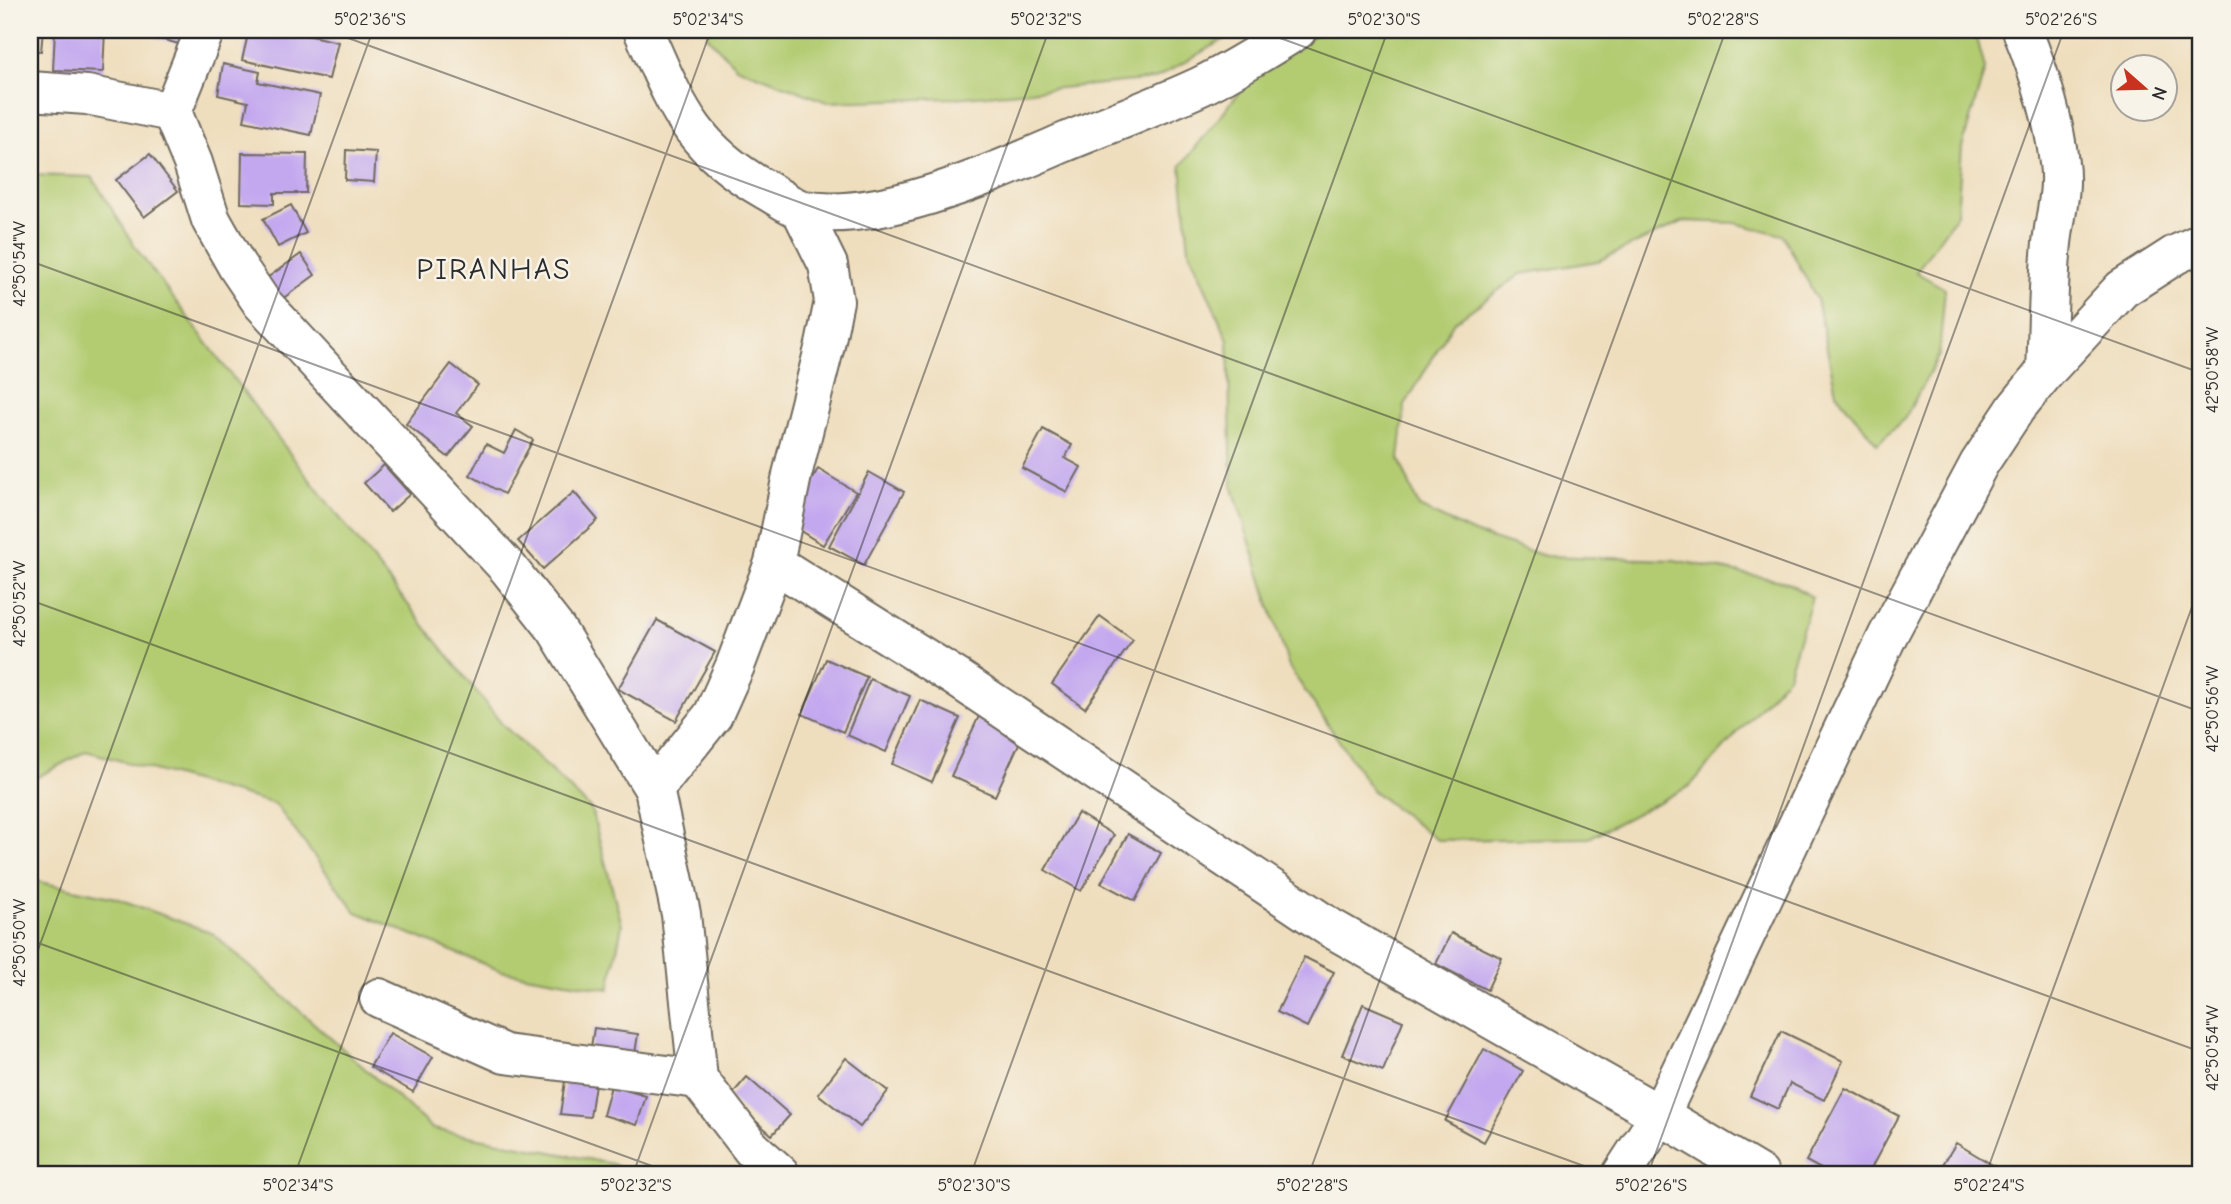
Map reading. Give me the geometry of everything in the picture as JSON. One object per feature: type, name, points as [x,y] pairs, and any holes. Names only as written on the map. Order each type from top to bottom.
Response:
[{"type":"street","points":[[205,30],[172,112],[193,163],[211,220],[262,303],[508,568],[556,629],[654,789],[681,914],[698,1079],[752,1149],[780,1174]]},
{"type":"street","points":[[643,30],[680,112],[696,135],[720,159],[752,183],[801,209],[842,211],[911,200],[982,177],[1200,86],[1240,66],[1297,30]]},
{"type":"street","points":[[2022,30],[2036,66],[2060,165],[2060,196],[2052,242],[2046,371]]},
{"type":"street","points":[[30,91],[87,95],[172,112]]},
{"type":"street","points":[[654,789],[713,715],[735,666],[774,563],[834,301],[828,265],[801,209]]},
{"type":"street","points":[[1622,1174],[1660,1115],[1888,635],[1979,464],[2016,408],[2046,371],[2122,289],[2175,255],[2201,243]]},
{"type":"street","points":[[774,563],[957,678],[1329,927],[1759,1174]]},
{"type":"street","points":[[379,999],[506,1054],[698,1079]]},
{"type":"green space","points":[[709,30],[1240,30],[1155,79],[955,98],[827,102],[736,67],[707,36]]},
{"type":"green space","points":[[1327,30],[1975,30],[1985,69],[1962,147],[1957,214],[1916,272],[1945,289],[1939,355],[1905,418],[1877,444],[1836,393],[1817,299],[1783,235],[1735,223],[1684,221],[1598,261],[1521,274],[1453,323],[1405,405],[1399,459],[1419,507],[1474,533],[1545,556],[1675,560],[1787,582],[1812,597],[1788,676],[1690,786],[1589,838],[1437,840],[1373,791],[1289,667],[1232,485],[1228,340],[1189,250],[1181,166],[1271,52]]},
{"type":"green space","points":[[30,175],[92,177],[138,251],[306,475],[502,724],[591,809],[622,925],[609,989],[501,971],[356,912],[275,804],[86,751],[30,781]]},
{"type":"green space","points":[[30,880],[116,898],[212,933],[433,1129],[613,1164],[632,1174],[30,1174]]},
{"type":"building","points":[[30,30],[43,30],[41,51],[30,50]]},
{"type":"building","points":[[55,30],[105,30],[103,72],[53,70]]},
{"type":"building","points":[[144,30],[191,30],[186,46],[143,34]]},
{"type":"building","points":[[249,30],[285,30],[338,42],[329,79],[242,60]]},
{"type":"building","points":[[223,64],[260,72],[258,82],[320,95],[311,135],[244,121],[248,102],[218,95]]},
{"type":"building","points":[[346,150],[376,152],[374,182],[345,180]]},
{"type":"building","points":[[242,153],[307,154],[306,193],[274,193],[274,204],[241,203]]},
{"type":"building","points":[[150,154],[178,191],[144,217],[116,180]]},
{"type":"building","points":[[291,205],[306,233],[278,247],[263,219]]},
{"type":"building","points":[[301,254],[315,275],[282,299],[267,278]]},
{"type":"building","points":[[451,364],[478,385],[456,413],[473,426],[448,457],[406,424]]},
{"type":"building","points":[[1043,429],[1072,445],[1065,458],[1081,467],[1067,492],[1022,468]]},
{"type":"building","points":[[516,430],[533,440],[504,494],[470,475],[486,444],[504,453]]},
{"type":"building","points":[[384,465],[410,494],[390,512],[364,483]]},
{"type":"building","points":[[818,469],[856,492],[823,545],[786,522]]},
{"type":"building","points":[[869,472],[904,492],[864,565],[829,546]]},
{"type":"building","points":[[574,492],[598,520],[543,569],[518,541]]},
{"type":"building","points":[[1100,616],[1133,640],[1085,708],[1052,684]]},
{"type":"building","points":[[657,620],[715,652],[676,721],[618,689]]},
{"type":"building","points":[[826,659],[867,677],[843,732],[802,714]]},
{"type":"building","points":[[870,679],[910,696],[886,752],[847,735]]},
{"type":"building","points":[[920,700],[960,718],[932,782],[892,764]]},
{"type":"building","points":[[979,716],[1022,737],[995,796],[951,776]]},
{"type":"building","points":[[1078,813],[1114,835],[1081,891],[1045,870]]},
{"type":"building","points":[[1128,834],[1161,853],[1135,901],[1101,883]]},
{"type":"building","points":[[1451,933],[1502,958],[1487,990],[1436,964]]},
{"type":"building","points":[[1304,957],[1334,972],[1307,1027],[1277,1012]]},
{"type":"building","points":[[1363,1004],[1403,1021],[1383,1071],[1342,1055]]},
{"type":"building","points":[[594,1028],[638,1034],[634,1060],[590,1053]]},
{"type":"building","points":[[1781,1031],[1843,1061],[1824,1100],[1790,1083],[1778,1109],[1750,1096]]},
{"type":"building","points":[[390,1033],[433,1057],[413,1092],[370,1067]]},
{"type":"building","points":[[1484,1049],[1523,1071],[1484,1142],[1445,1121]]},
{"type":"building","points":[[846,1058],[888,1091],[860,1127],[818,1094]]},
{"type":"building","points":[[747,1077],[790,1115],[772,1135],[729,1098]]},
{"type":"building","points":[[565,1081],[595,1084],[590,1117],[560,1114]]},
{"type":"building","points":[[611,1086],[646,1096],[637,1125],[603,1115]]},
{"type":"building","points":[[1845,1088],[1899,1116],[1868,1174],[1830,1174],[1806,1161]]},
{"type":"building","points":[[1956,1143],[1996,1167],[1991,1174],[1937,1174]]},
{"type":"district","name":"PIRANHAS","points":[[494,269]]}]
